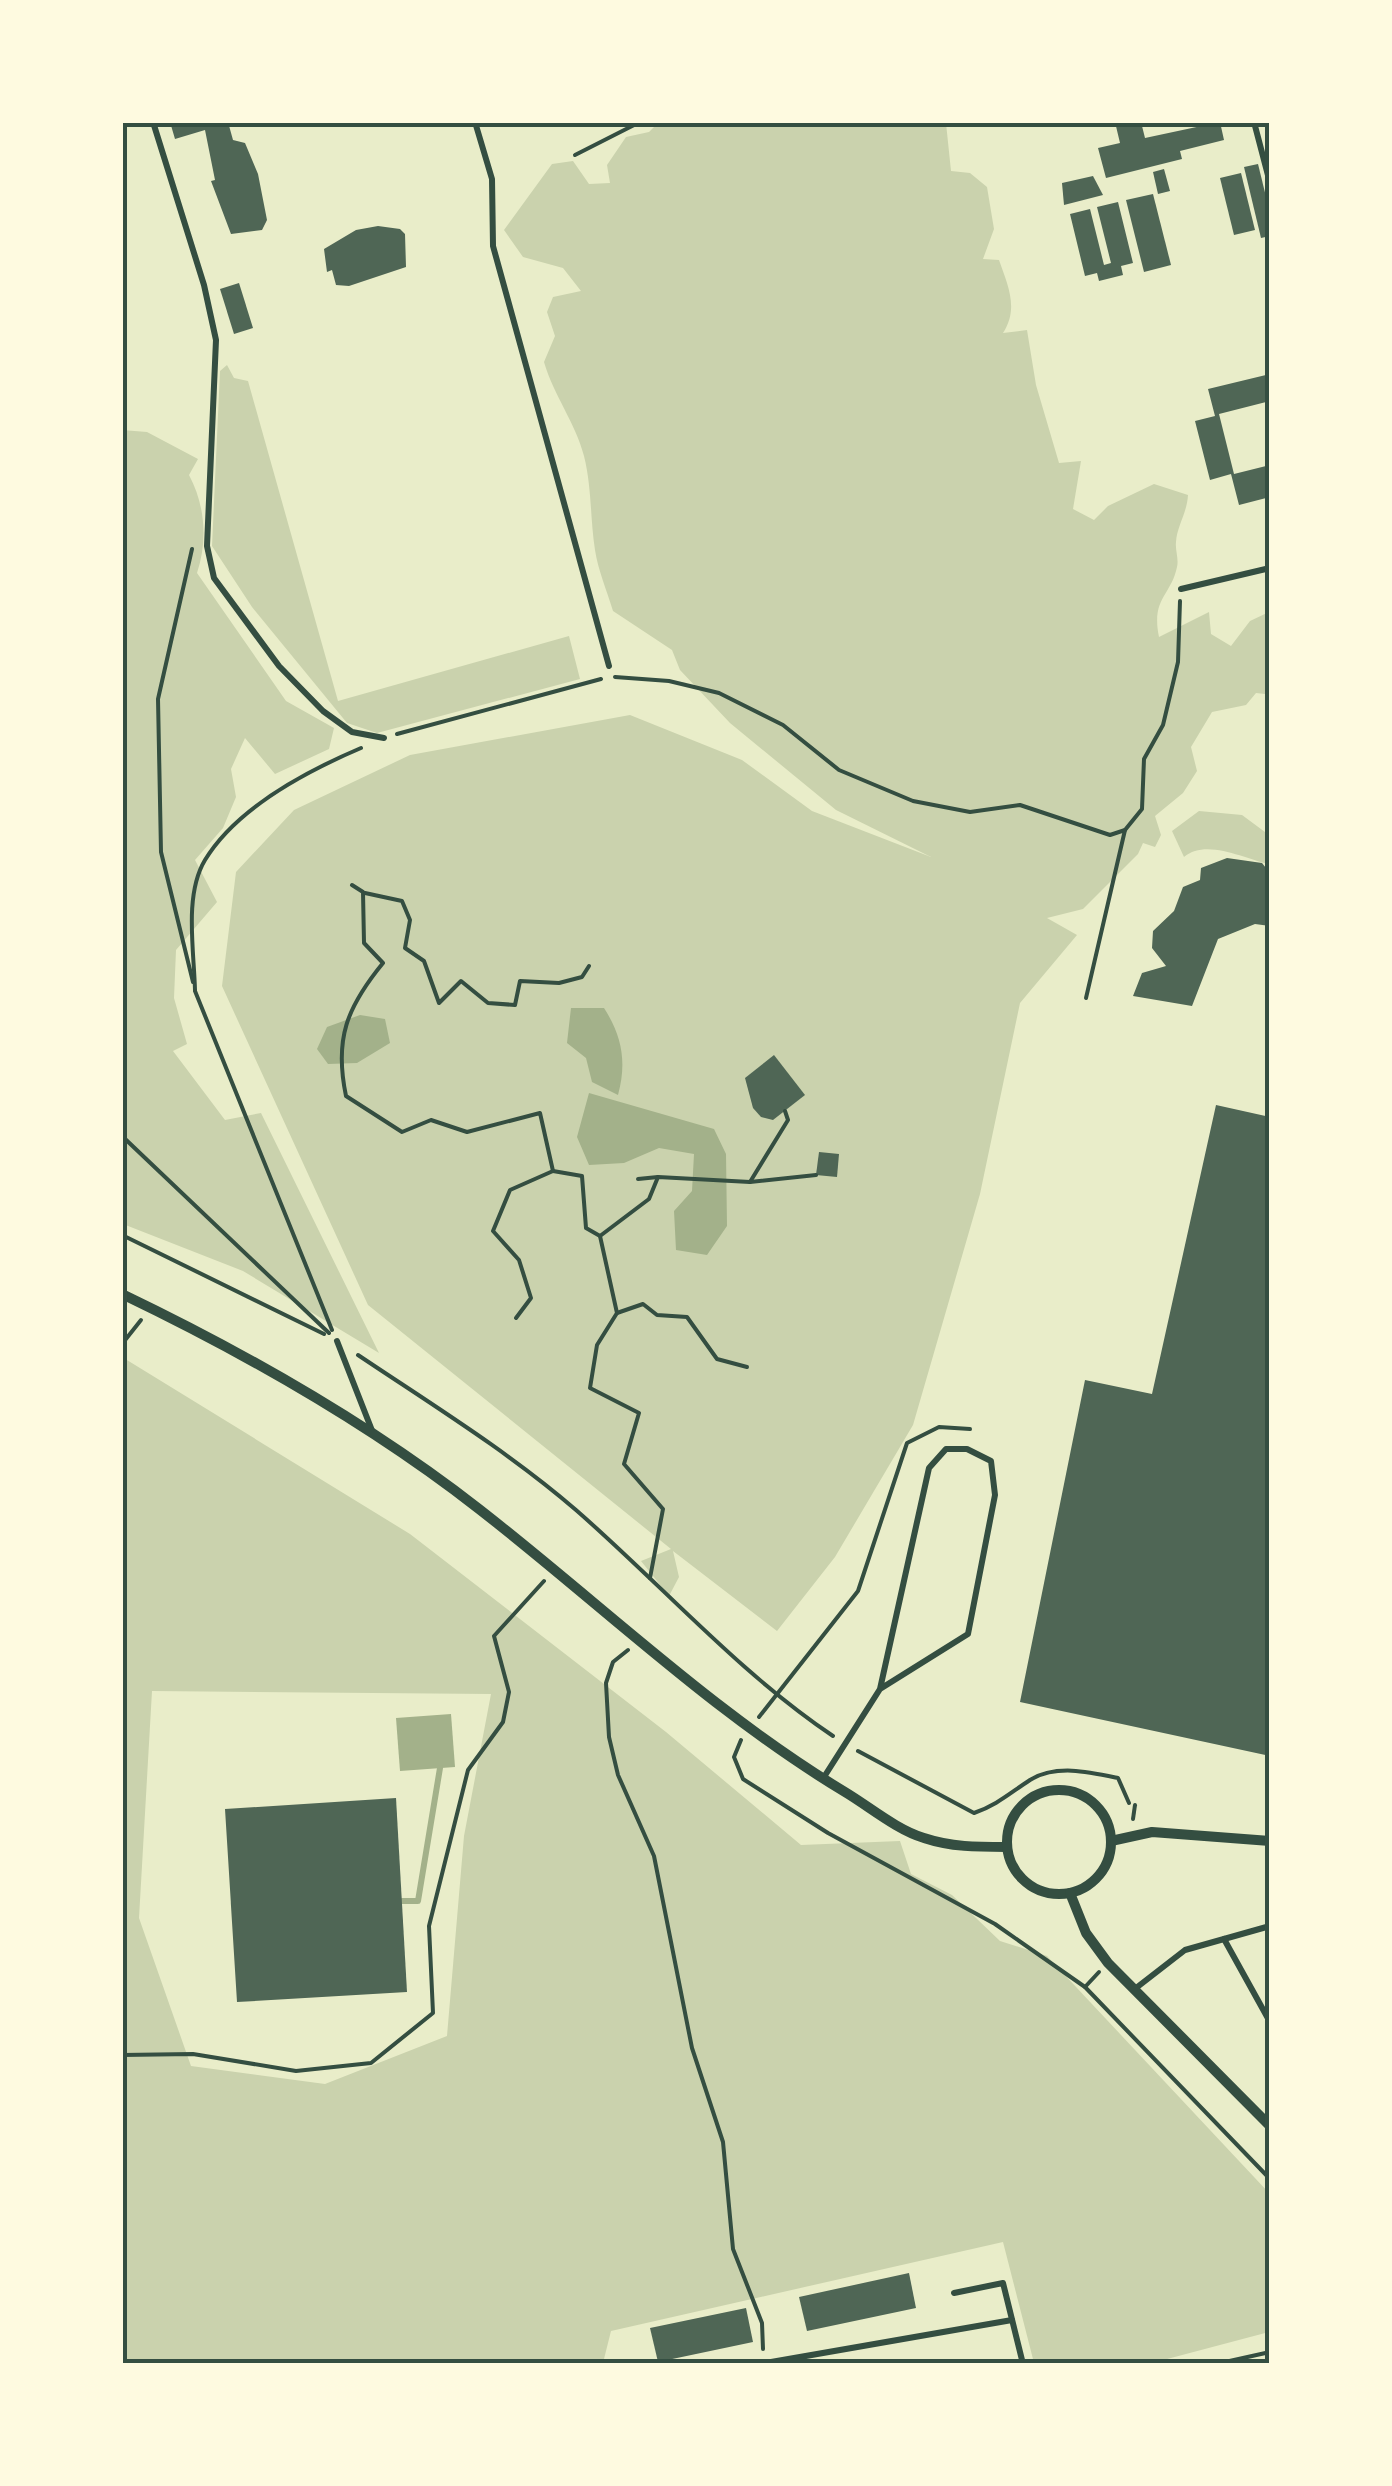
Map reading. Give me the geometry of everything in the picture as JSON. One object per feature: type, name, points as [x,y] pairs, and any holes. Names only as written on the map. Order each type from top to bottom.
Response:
[{"type":"street","points":[[122,1294],[225,1344],[374,1436],[478,1508],[638,1642],[749,1729],[822,1779],[920,1837],[963,1848],[1006,1848]]},
{"type":"street","points":[[1065,1790],[1098,1807],[1111,1842],[1100,1875],[1070,1894],[1036,1889],[1021,1879],[1006,1848],[1016,1812],[1029,1799],[1065,1790]]},
{"type":"street","points":[[1111,1842],[1152,1832],[1270,1842]]},
{"type":"street","points":[[1070,1894],[1086,1932],[1108,1962],[1270,2126]]},
{"type":"lane","points":[[153,122],[204,285],[216,340],[207,546],[214,578],[279,666],[323,711],[352,732],[384,738]]},
{"type":"lane","points":[[475,122],[492,179],[493,246],[608,666]]},
{"type":"lane","points":[[1254,122],[1270,183]]},
{"type":"lane","points":[[1181,589],[1270,568]]},
{"type":"lane","points":[[337,1341],[374,1436]]},
{"type":"lane","points":[[822,1779],[880,1689],[929,1468],[946,1449],[967,1449],[991,1461],[995,1495],[968,1634],[880,1689]]},
{"type":"lane","points":[[1136,1988],[1185,1950],[1270,1926]]},
{"type":"lane","points":[[1224,1939],[1270,2022]]},
{"type":"lane","points":[[954,2294],[1003,2283],[1024,2364]]},
{"type":"lane","points":[[762,2363],[1012,2320]]},
{"type":"path","points":[[575,154],[640,122]]},
{"type":"path","points":[[194,539],[158,699],[161,852],[195,990],[337,1341]]},
{"type":"path","points":[[1086,998],[1125,830],[1142,809],[1144,760],[1163,726],[1178,662],[1181,589]]},
{"type":"path","points":[[195,990],[193,906],[204,861],[235,825],[278,792],[384,738],[612,676],[668,680],[719,692],[783,725],[839,770],[913,801],[970,812],[1020,805],[1110,835],[1125,830]]},
{"type":"path","points":[[352,885],[363,892],[402,901],[410,920],[405,948],[424,961],[440,1003],[461,981],[488,1003],[514,1004],[520,980],[569,980],[582,977],[589,966]]},
{"type":"path","points":[[363,892],[364,943],[383,963],[346,1018],[340,1067],[346,1096],[402,1132],[431,1120],[468,1132],[540,1114],[552,1171]]},
{"type":"path","points":[[750,1182],[788,1120],[785,1111]]},
{"type":"path","points":[[122,1136],[337,1341]]},
{"type":"path","points":[[516,1318],[530,1298],[518,1260],[494,1231],[510,1190],[552,1171],[582,1176],[586,1228],[600,1236],[616,1313]]},
{"type":"path","points":[[638,1180],[658,1177],[750,1182],[816,1175]]},
{"type":"path","points":[[600,1236],[649,1199],[658,1177]]},
{"type":"path","points":[[583,1186],[592,1184]]},
{"type":"path","points":[[122,1235],[337,1341],[467,1428],[558,1496],[776,1697],[846,1744],[974,1813],[1000,1804],[1034,1778],[1075,1769],[1118,1778],[1129,1803]]},
{"type":"path","points":[[650,1578],[662,1509],[624,1464],[638,1413],[590,1388],[597,1345],[616,1313],[644,1304],[656,1316],[687,1318],[717,1359],[747,1367]]},
{"type":"path","points":[[122,1344],[150,1307]]},
{"type":"path","points":[[970,1429],[939,1426],[908,1443],[858,1590],[749,1729],[734,1757],[743,1779],[828,1833],[996,1924],[1086,1987],[1270,2179]]},
{"type":"path","points":[[122,2054],[192,2054],[296,2071],[371,2063],[433,2013],[429,1926],[468,1770],[504,1722],[509,1692],[494,1636],[553,1571]]},
{"type":"path","points":[[638,1642],[613,1662],[609,1737],[618,1774],[654,1856],[692,2048],[723,2142],[733,2248],[762,2323],[762,2363]]},
{"type":"path","points":[[1216,2364],[1270,2352]]},
{"type":"shaded area","points":[[658,123],[946,123],[951,171],[970,173],[987,187],[994,229],[983,259],[999,260],[1008,288],[1010,315],[1003,333],[1027,330],[1036,385],[1059,463],[1081,461],[1073,509],[1094,520],[1108,506],[1154,484],[1188,495],[1177,536],[1177,567],[1158,614],[1159,637],[1209,612],[1211,634],[1231,646],[1250,621],[1269,612],[1269,702],[1265,694],[1256,693],[1246,705],[1212,712],[1191,747],[1197,771],[1183,793],[1155,816],[1161,835],[1155,847],[1143,843],[1138,854],[1083,909],[1047,918],[1077,935],[1020,1003],[980,1194],[913,1425],[835,1557],[777,1631],[673,1551],[679,1577],[669,1596],[641,1561],[671,1549],[368,1305],[222,986],[236,872],[294,810],[410,755],[630,715],[742,760],[812,811],[931,857],[836,810],[730,723],[680,670],[672,650],[613,611],[596,558],[584,456],[544,362],[555,336],[547,312],[553,297],[581,291],[563,268],[523,257],[504,230],[552,164],[573,161],[589,184],[610,183],[607,165],[626,137],[649,132]]},
{"type":"shaded area","points":[[227,365],[234,378],[248,381],[338,701],[569,636],[580,679],[377,733],[347,723],[252,607],[212,546],[220,371]]},
{"type":"shaded area","points":[[122,430],[147,432],[198,459],[189,475],[199,498],[203,523],[197,573],[286,701],[334,728],[329,749],[275,774],[245,738],[231,769],[236,797],[223,828],[195,860],[217,902],[176,950],[174,998],[187,1044],[173,1051],[225,1120],[261,1113],[379,1353],[243,1271],[123,1224]]},
{"type":"shaded area","points":[[1199,811],[1242,815],[1269,835],[1269,864],[1203,849],[1184,857],[1172,831]]},
{"type":"shaded area","points":[[571,1008],[604,1008],[610,1018],[622,1060],[618,1095],[592,1082],[586,1058],[567,1043]]},
{"type":"shaded area","points":[[360,1015],[385,1019],[390,1043],[357,1063],[328,1064],[317,1049],[327,1027]]},
{"type":"shaded area","points":[[589,1093],[714,1129],[726,1154],[727,1226],[707,1255],[676,1250],[674,1211],[692,1191],[694,1154],[659,1148],[624,1163],[589,1165],[577,1137]]},
{"type":"shaded area","points":[[122,1357],[410,1534],[666,1732],[801,1845],[900,1841],[911,1874],[952,1895],[1000,1941],[1047,1956],[1269,2193],[1269,2332],[1152,2363],[1034,2363],[1003,2242],[611,2331],[603,2363],[123,2363]],"holes":[[[152,1691],[491,1694],[464,1836],[447,2036],[325,2084],[191,2066],[139,1918]]]},
{"type":"shaded area","points":[[451,1714],[455,1767],[400,1771],[396,1718]]},
{"type":"building","points":[[170,122],[228,122],[233,140],[245,143],[258,174],[267,220],[262,230],[231,234],[211,181],[215,180],[205,130],[175,139]]},
{"type":"building","points":[[1115,122],[1141,122],[1145,138],[1220,122],[1224,140],[1180,151],[1182,159],[1106,178],[1098,148],[1120,143]]},
{"type":"building","points":[[1258,164],[1270,213],[1270,236],[1261,238],[1244,167]]},
{"type":"building","points":[[1164,169],[1170,191],[1158,194],[1153,172]]},
{"type":"building","points":[[1241,173],[1255,230],[1234,235],[1220,178]]},
{"type":"building","points":[[1093,176],[1103,195],[1064,205],[1062,183]]},
{"type":"building","points":[[1153,194],[1171,265],[1144,272],[1126,200]]},
{"type":"building","points":[[1118,202],[1133,263],[1121,266],[1123,275],[1099,281],[1097,273],[1085,276],[1070,214],[1090,209],[1104,265],[1111,263],[1097,207]]},
{"type":"building","points":[[378,226],[400,229],[405,234],[406,267],[349,286],[336,285],[332,270],[327,272],[324,249],[356,230]]},
{"type":"building","points":[[239,283],[253,328],[234,334],[220,289]]},
{"type":"building","points":[[1270,374],[1270,401],[1219,414],[1234,474],[1270,465],[1270,497],[1239,505],[1231,474],[1210,480],[1195,421],[1215,416],[1208,389]]},
{"type":"building","points":[[1227,858],[1262,863],[1270,873],[1270,926],[1255,924],[1218,939],[1192,1006],[1133,996],[1142,973],[1166,966],[1152,948],[1153,931],[1174,911],[1183,887],[1200,880],[1201,868]]},
{"type":"building","points":[[774,1055],[805,1095],[773,1120],[761,1117],[753,1108],[745,1078]]},
{"type":"building","points":[[1216,1105],[1270,1117],[1270,1756],[1020,1702],[1085,1380],[1152,1394]]},
{"type":"building","points":[[819,1152],[839,1154],[837,1177],[816,1175]]},
{"type":"building","points":[[396,1798],[407,1992],[237,2002],[225,1809]]},
{"type":"building","points":[[909,2273],[916,2308],[807,2331],[799,2297]]},
{"type":"building","points":[[746,2308],[753,2342],[658,2362],[650,2328]]},
{"type":"waterway","points":[[402,1901],[418,1901],[440,1768]]}]
